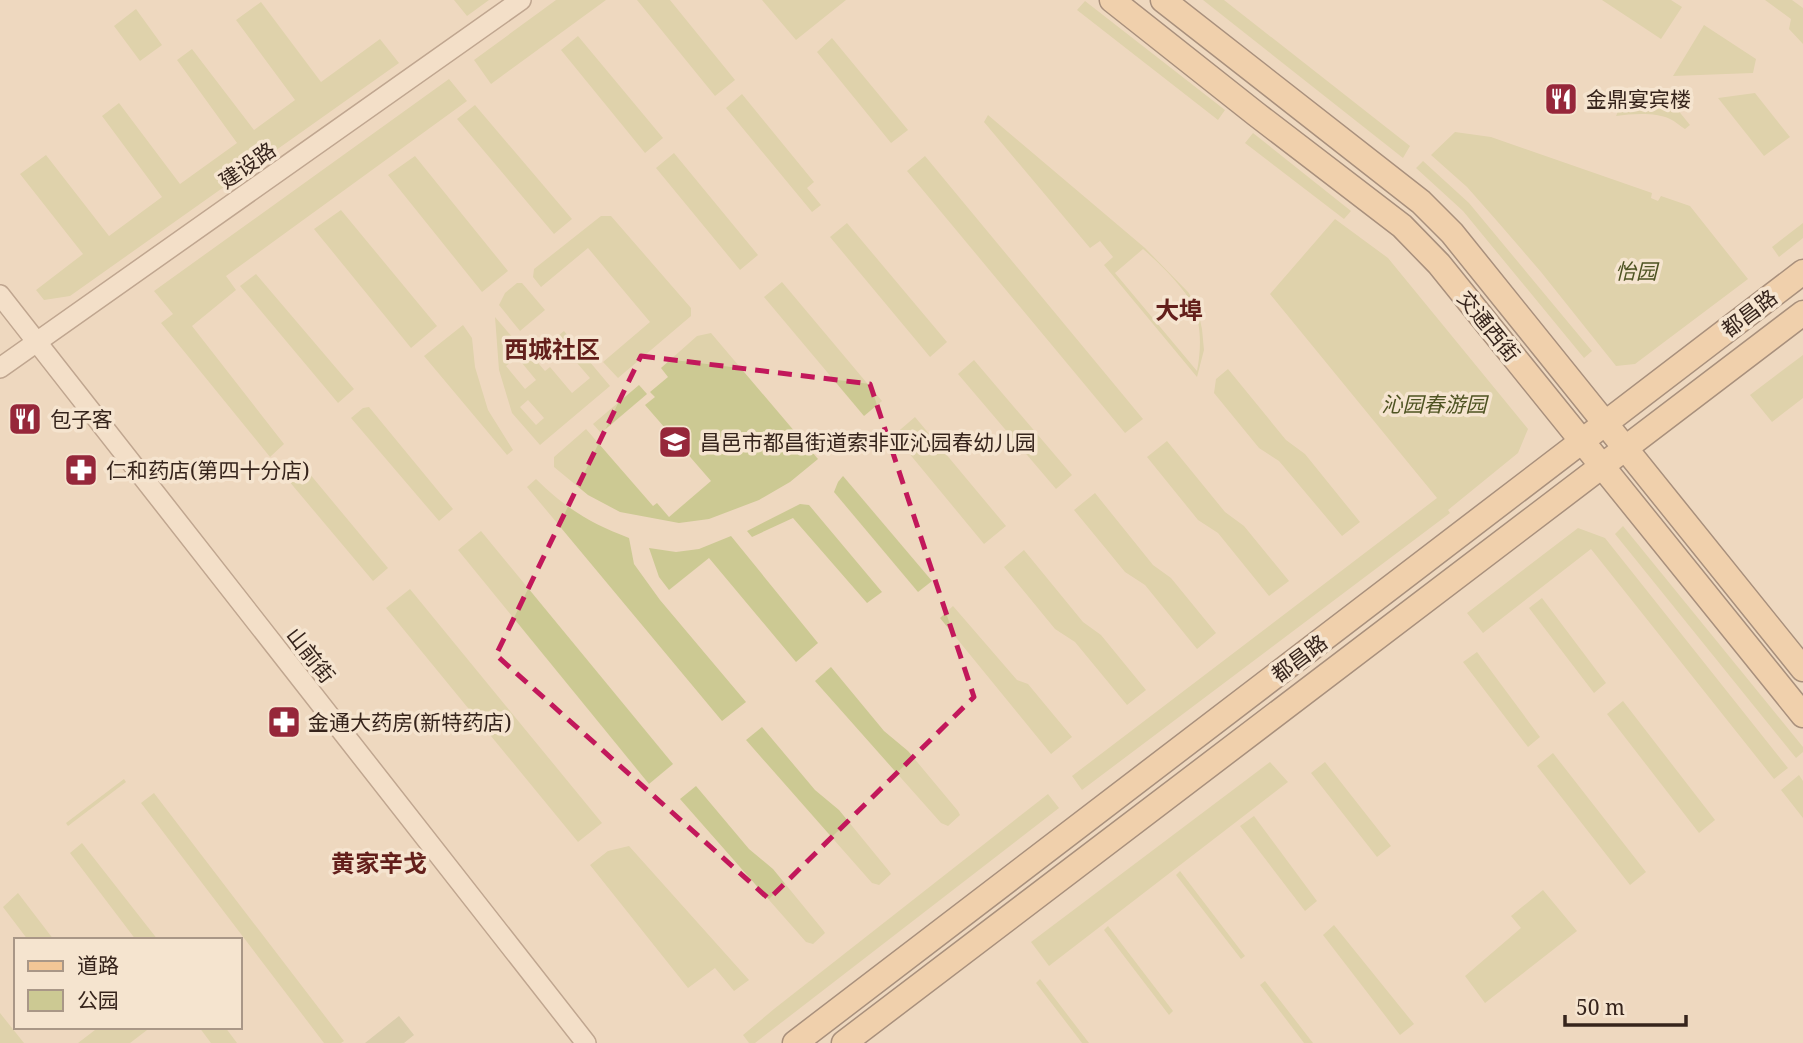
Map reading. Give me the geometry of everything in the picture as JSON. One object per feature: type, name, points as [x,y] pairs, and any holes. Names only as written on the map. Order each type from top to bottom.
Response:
[{"type":"main road","name":"交通西街","points":[[1112,0],[1256,114],[1358,190],[1402,226],[1439,264],[1803,715]]},
{"type":"main road","name":"交通西街","points":[[1163,0],[1421,202],[1452,233],[1803,669]]},
{"type":"main road","name":"都昌路","points":[[795,1043],[1803,272]]},
{"type":"main road","name":"都昌路","points":[[844,1043],[1803,313]]},
{"type":"street","name":"建设路","points":[[0,368],[521,0]]},
{"type":"street","name":"山前街","points":[[0,295],[586,1043]]},
{"type":"highlighted area","points":[[641,356],[870,384],[974,697],[769,899],[496,655]]},
{"type":"green space","points":[[454,0],[489,0],[467,16]]},
{"type":"green space","points":[[556,0],[606,0],[491,84],[474,60]]},
{"type":"green space","points":[[637,0],[670,0],[735,80],[715,96]]},
{"type":"green space","points":[[762,0],[846,0],[796,40]]},
{"type":"green space","points":[[1203,0],[1224,0],[1410,146],[1403,158]]},
{"type":"green space","points":[[1602,0],[1671,0],[1682,7],[1661,39]]},
{"type":"green space","points":[[1765,0],[1792,0],[1803,8],[1803,44],[1789,29],[1791,19]]},
{"type":"green space","points":[[1085,1],[1225,110],[1218,120],[1077,10]]},
{"type":"green space","points":[[261,2],[321,82],[380,39],[399,63],[70,296],[44,300],[36,290],[83,254],[20,174],[46,155],[109,236],[162,197],[102,116],[119,103],[180,184],[237,143],[177,60],[192,49],[254,130],[295,100],[236,20]]},
{"type":"green space","points":[[136,9],[162,45],[140,61],[114,26]]},
{"type":"green space","points":[[1704,25],[1756,59],[1753,73],[1673,76]]},
{"type":"green space","points":[[578,36],[663,138],[645,153],[561,50]]},
{"type":"green space","points":[[832,38],[908,130],[891,143],[817,52]]},
{"type":"green space","points":[[449,79],[467,101],[226,276],[236,290],[192,326],[284,444],[270,457],[161,323],[173,314],[154,291]]},
{"type":"green space","points":[[1755,93],[1790,137],[1764,156],[1718,98]]},
{"type":"green space","points":[[742,94],[814,182],[807,188],[821,205],[812,212],[726,108]]},
{"type":"green space","points":[[475,105],[572,219],[554,234],[457,119]]},
{"type":"green space","points":[[1620,107],[1677,109],[1690,125],[1685,129],[1670,119],[1650,114],[1616,116]]},
{"type":"green space","points":[[988,115],[1145,248],[1188,292],[1197,306],[1202,329],[1204,350],[1197,377],[1104,265],[1113,257],[1100,241],[1090,248],[984,122]],"holes":[[[1143,249],[1178,283],[1193,306],[1200,338],[1197,371],[1115,273]]]},
{"type":"green space","name":"怡园","points":[[1455,132],[1491,137],[1652,193],[1651,198],[1658,201],[1661,196],[1690,206],[1748,279],[1635,364],[1616,366],[1497,221],[1467,187],[1431,155]]},
{"type":"green space","points":[[1253,133],[1351,211],[1344,219],[1245,143]]},
{"type":"green space","points":[[674,153],[758,255],[740,270],[656,168]]},
{"type":"green space","points":[[415,156],[508,271],[482,292],[388,175]]},
{"type":"green space","points":[[925,156],[1143,419],[1125,433],[907,171]]},
{"type":"green space","points":[[1423,161],[1469,203],[1592,351],[1584,358],[1463,211],[1416,168]]},
{"type":"green space","points":[[341,210],[437,326],[411,348],[314,229]]},
{"type":"green space","points":[[601,216],[611,216],[691,308],[691,316],[618,378],[603,362],[650,322],[588,248],[541,287],[533,277],[534,269]]},
{"type":"green space","name":"沁园春游园","points":[[1335,219],[1388,258],[1528,429],[1518,453],[1448,510],[1450,513],[1082,790],[1072,776],[1437,498],[1270,294]]},
{"type":"green space","points":[[847,223],[947,342],[930,357],[830,237]]},
{"type":"green space","points":[[1803,223],[1803,238],[1779,257],[1772,247]]},
{"type":"green space","points":[[256,274],[354,389],[338,403],[240,286]]},
{"type":"green space","points":[[782,282],[882,401],[864,416],[764,297]]},
{"type":"green space","points":[[517,283],[522,283],[545,310],[520,331],[499,305],[505,293]]},
{"type":"green space","points":[[495,317],[526,353],[528,351],[545,371],[550,367],[572,393],[590,378],[564,348],[567,345],[559,335],[564,331],[610,386],[540,445],[512,413],[499,370]],"holes":[[[517,357],[536,380],[525,389],[506,366]],[[528,400],[544,418],[536,425],[520,407]]]},
{"type":"green space","points":[[463,325],[472,338],[475,367],[488,410],[513,450],[507,455],[424,356]]},
{"type":"green space","points":[[711,333],[818,459],[790,482],[759,500],[709,519],[679,523],[620,512],[588,495],[554,467],[554,457],[586,429],[653,506],[657,503],[669,517],[711,481],[645,405],[655,397],[650,392],[668,377],[661,368],[697,336]]},
{"type":"green space","points":[[1803,355],[1803,398],[1772,422],[1750,395]]},
{"type":"green space","points":[[974,360],[1072,475],[1056,489],[958,374]]},
{"type":"green space","points":[[1228,369],[1286,440],[1305,454],[1360,522],[1342,536],[1279,461],[1259,448],[1214,393],[1216,379]]},
{"type":"green space","points":[[639,385],[647,394],[601,433],[593,424]]},
{"type":"green space","points":[[369,407],[453,509],[439,521],[351,418],[363,408]]},
{"type":"green space","points":[[915,417],[1006,526],[984,544],[894,435]]},
{"type":"green space","points":[[1167,441],[1225,512],[1244,526],[1289,581],[1269,596],[1218,533],[1198,520],[1147,457]]},
{"type":"green space","points":[[299,461],[388,568],[373,581],[283,474]]},
{"type":"green space","points":[[843,476],[932,581],[918,592],[834,492]]},
{"type":"green space","points":[[536,479],[579,514],[629,538],[634,564],[660,600],[746,702],[722,721],[527,487]]},
{"type":"green space","points":[[1095,493],[1153,565],[1171,578],[1216,633],[1197,649],[1145,585],[1125,572],[1074,510]]},
{"type":"green space","points":[[800,504],[809,505],[882,592],[867,603],[793,518],[752,537],[747,531]]},
{"type":"green space","points":[[1623,526],[1803,747],[1803,752],[1796,758],[1615,534]]},
{"type":"green space","points":[[1578,528],[1605,538],[1788,768],[1774,779],[1591,549],[1483,633],[1467,613]]},
{"type":"green space","points":[[481,531],[673,764],[649,784],[458,550]]},
{"type":"green space","points":[[731,536],[818,643],[796,662],[709,558],[669,590],[659,577],[649,548],[676,552],[699,549]]},
{"type":"green space","points":[[1024,550],[1083,622],[1101,635],[1146,690],[1127,705],[1075,642],[1055,629],[1004,567]]},
{"type":"green space","points":[[410,589],[602,823],[578,842],[386,608]]},
{"type":"green space","points":[[1542,598],[1606,683],[1594,693],[1529,608]]},
{"type":"green space","points":[[953,606],[1017,680],[1028,684],[1072,737],[1051,754],[940,618]]},
{"type":"green space","points":[[1477,652],[1540,737],[1528,747],[1463,662]]},
{"type":"green space","points":[[831,667],[884,731],[908,751],[958,811],[960,815],[948,826],[941,823],[815,681]]},
{"type":"green space","points":[[1623,701],[1715,820],[1699,833],[1607,714]]},
{"type":"green space","points":[[762,727],[815,790],[839,810],[889,871],[891,874],[879,885],[872,883],[746,740]]},
{"type":"green space","points":[[1553,753],[1646,872],[1630,885],[1537,766]]},
{"type":"green space","points":[[1270,762],[1288,782],[1049,966],[1031,942]]},
{"type":"green space","points":[[1325,762],[1391,846],[1377,857],[1311,773]]},
{"type":"green space","points":[[1799,775],[1803,781],[1803,818],[1781,790]]},
{"type":"green space","points":[[124,779],[126,782],[68,826],[66,823]]},
{"type":"green space","points":[[696,786],[749,849],[773,869],[823,930],[825,933],[813,944],[806,942],[680,799]]},
{"type":"green space","points":[[154,793],[344,1041],[324,1043],[141,803]]},
{"type":"green space","points":[[1048,794],[1059,808],[755,1043],[749,1043],[743,1035],[774,1009]]},
{"type":"green space","points":[[1254,816],[1317,901],[1305,911],[1240,826]]},
{"type":"green space","points":[[82,843],[156,938],[134,938],[70,853]]},
{"type":"green space","points":[[629,846],[749,980],[734,991],[715,968],[688,988],[590,865],[608,851]]},
{"type":"green space","points":[[1180,871],[1245,956],[1241,959],[1176,875]]},
{"type":"green space","points":[[1543,890],[1577,931],[1485,1003],[1465,976],[1521,928],[1511,916]]},
{"type":"green space","points":[[18,893],[52,938],[26,938],[3,907]]},
{"type":"green space","points":[[1334,925],[1414,1024],[1400,1035],[1323,935]]},
{"type":"green space","points":[[1108,926],[1173,1011],[1169,1015],[1104,930]]},
{"type":"green space","points":[[1040,979],[1089,1043],[1082,1043],[1036,983]]},
{"type":"green space","points":[[1265,981],[1313,1043],[1304,1043],[1260,985]]},
{"type":"green space","points":[[0,1013],[24,1043],[0,1043]]},
{"type":"green space","points":[[148,1029],[130,1043],[78,1043],[95,1030]]},
{"type":"green space","points":[[200,1029],[226,1029],[237,1043],[211,1043]]},
{"type":"shaded area","points":[[399,1016],[414,1035],[404,1043],[365,1043]]},
{"type":"place","name":"金鼎宴宾楼","points":[[1561,99]]},
{"type":"place","name":"包子客","points":[[25,419]]},
{"type":"place","name":"昌邑市都昌街道索非亚沁园春幼儿园","points":[[675,442]]},
{"type":"place","name":"仁和药店(第四十分店)","points":[[81,470]]},
{"type":"place","name":"金通大药房(新特药店)","points":[[284,722]]},
{"type":"district","name":"大埠","points":[[1179,309]]},
{"type":"district","name":"西城社区","points":[[552,348]]},
{"type":"district","name":"黄家辛戈","points":[[379,862]]}]
